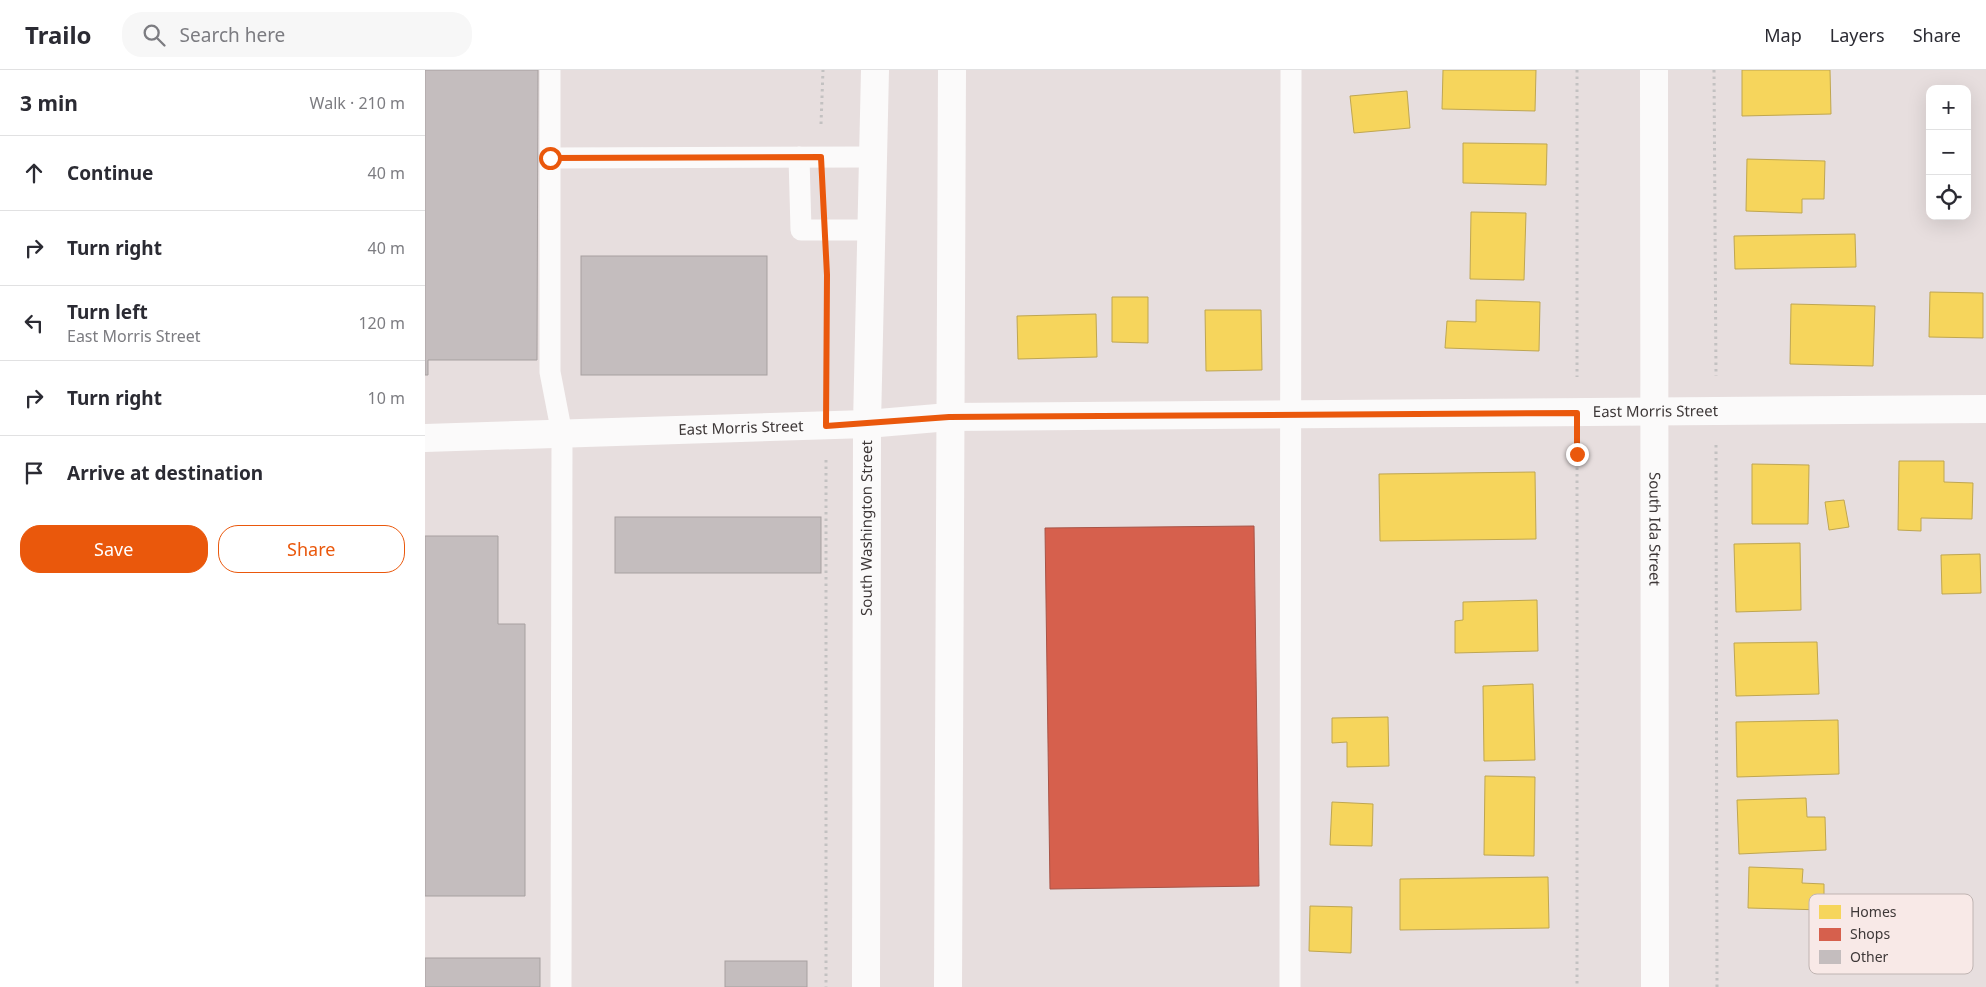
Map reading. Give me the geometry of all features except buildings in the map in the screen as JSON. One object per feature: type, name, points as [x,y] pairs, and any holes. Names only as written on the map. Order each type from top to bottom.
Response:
[{"type":"street","name":"South Washington Street","points":[[866,987],[867,424],[875,70]]},
{"type":"street","points":[[948,987],[952,70]]},
{"type":"street","name":"South Ida Street","points":[[1654,70],[1655,987]]},
{"type":"street","name":"East Morris Street","points":[[425,438],[826,426],[949,417],[1986,409]]},
{"type":"lane","points":[[550,70],[550,372],[561,434],[561,987]]},
{"type":"lane","points":[[1291,70],[1291,987]]},
{"type":"lane","points":[[550,158],[873,156]]},
{"type":"lane","points":[[799,157],[801,230],[872,230]]},
{"type":"path","points":[[821,157],[823,70]]},
{"type":"path","points":[[1577,70],[1577,987]]},
{"type":"path","points":[[1714,70],[1717,987]]},
{"type":"path","points":[[825,230],[827,275],[827,987]]},
{"type":"route","points":[[550,158],[821,157],[827,275],[826,426],[949,417],[1577,413],[1577,454]]}]
